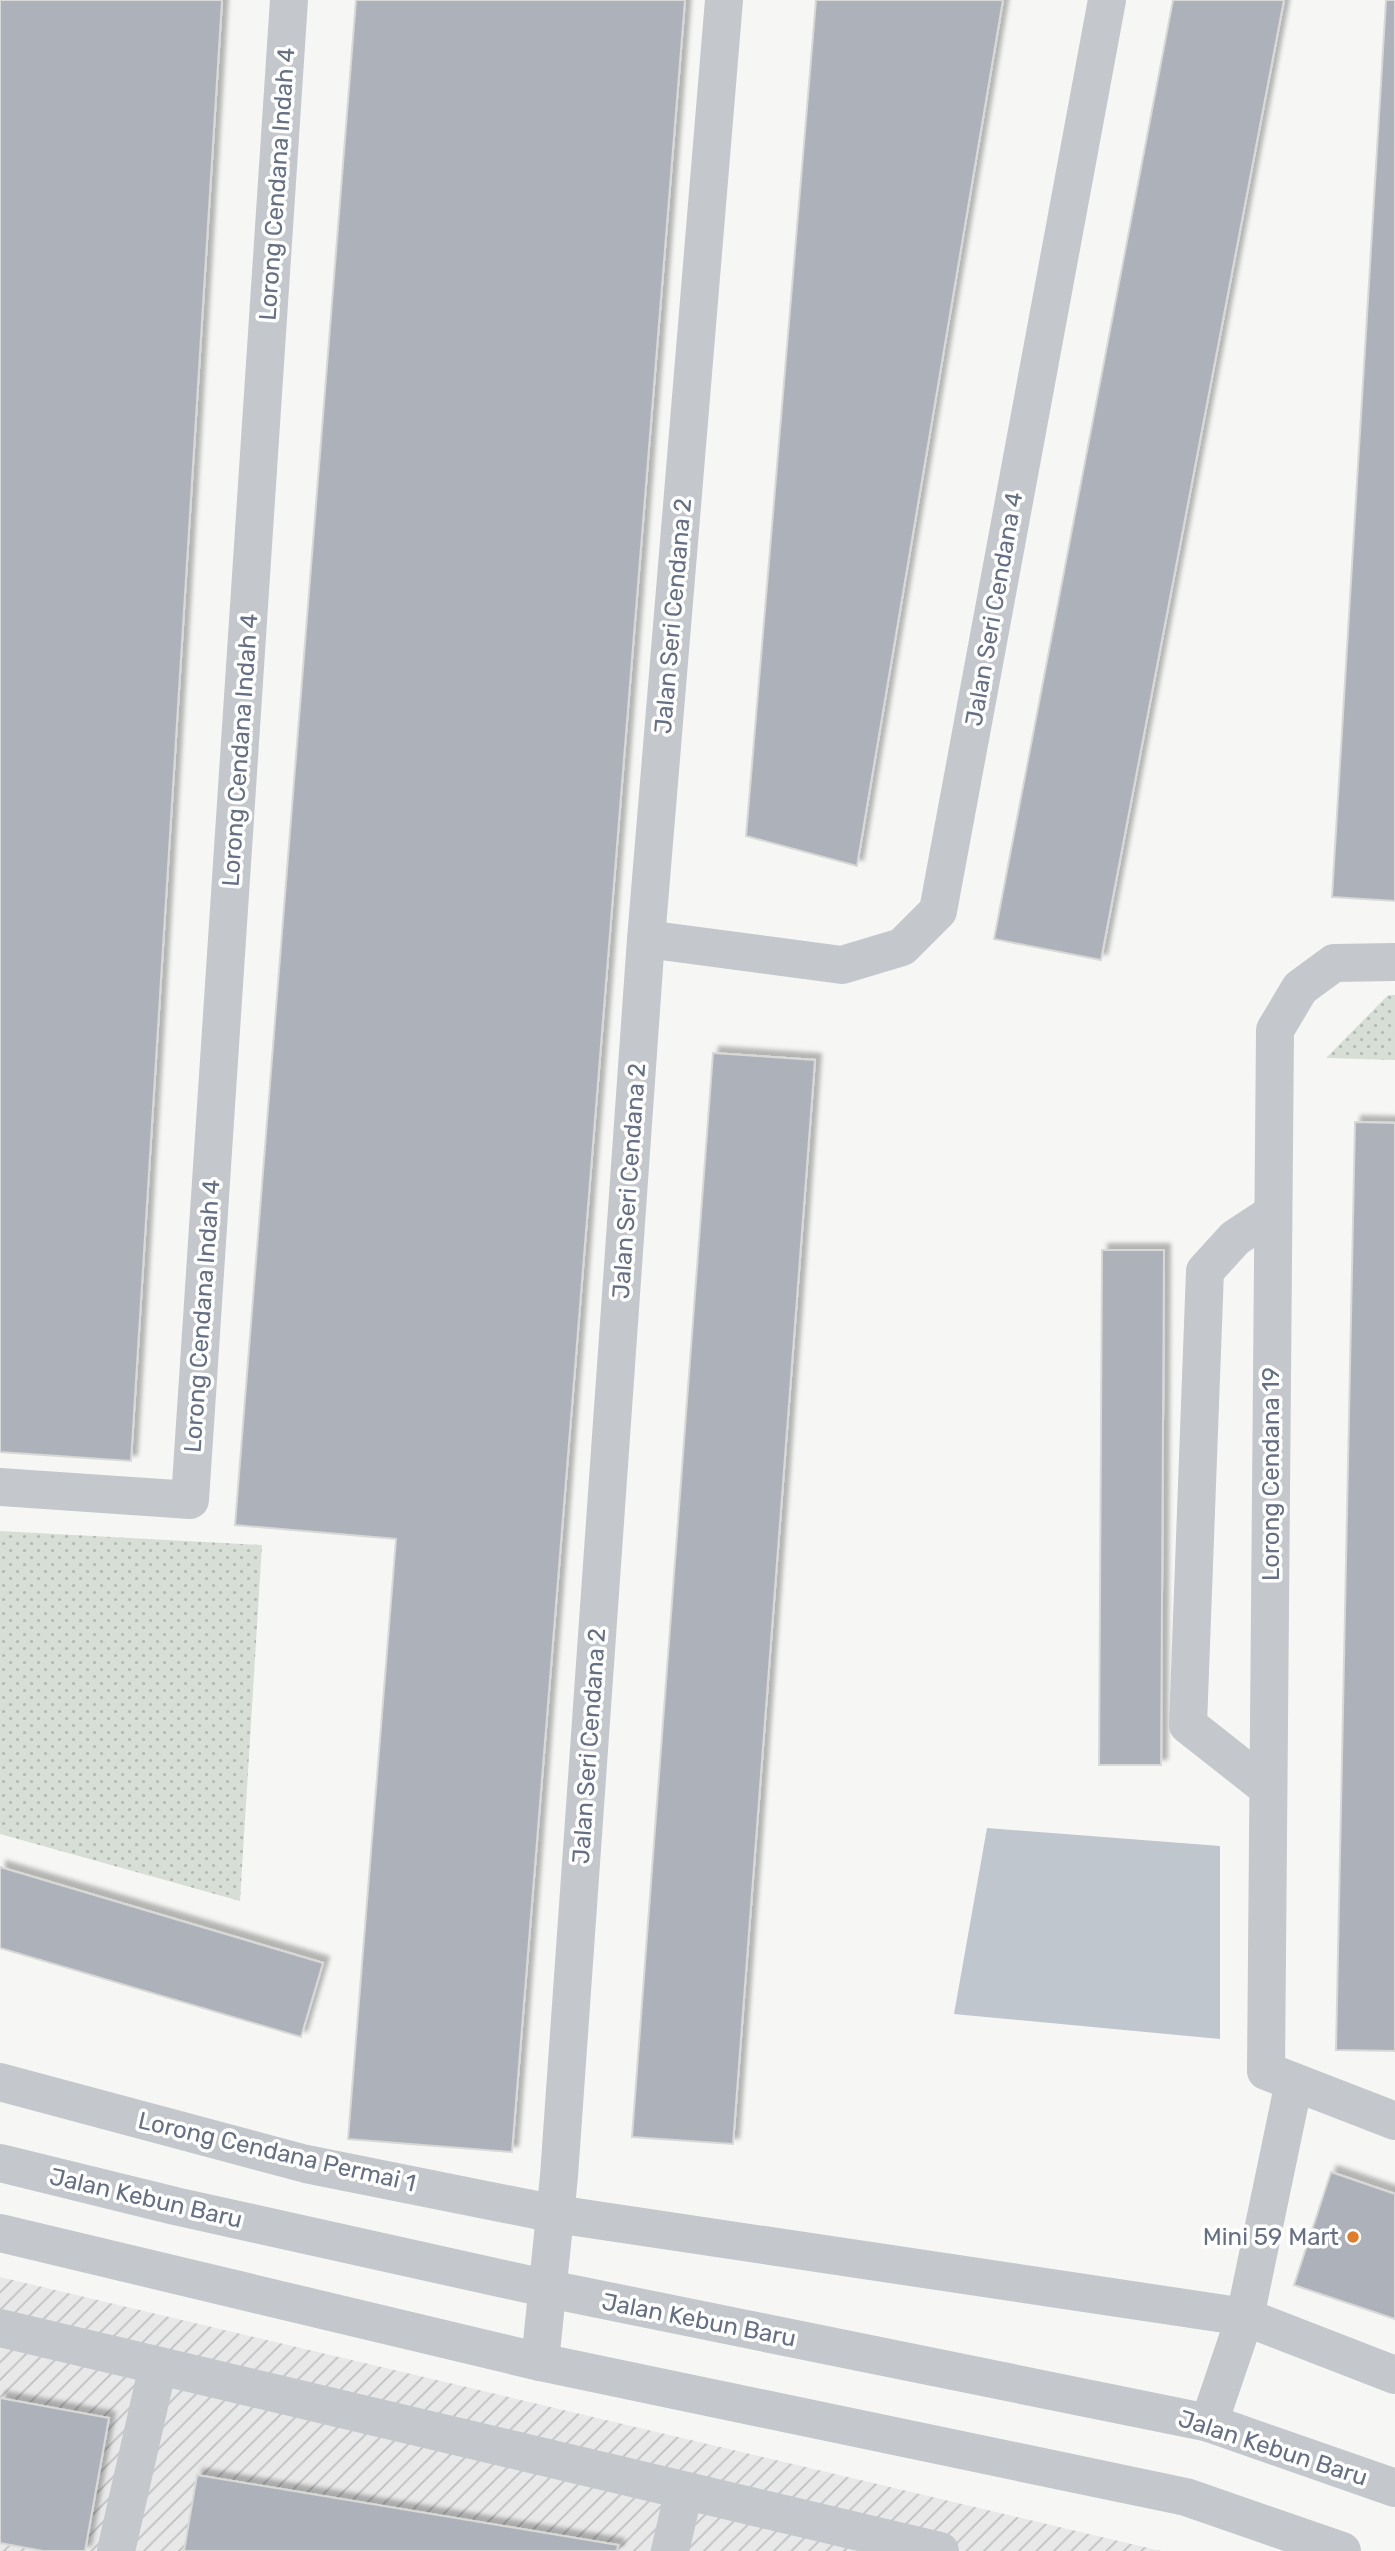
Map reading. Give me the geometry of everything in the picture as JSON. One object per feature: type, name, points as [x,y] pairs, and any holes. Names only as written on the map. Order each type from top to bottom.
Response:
[{"type":"street","name":"Lorong Cendana Indah 4","points":[[0,1487],[190,1500],[289,0]]},
{"type":"street","name":"Jalan Seri Cendana 2","points":[[540,2362],[556,2214],[646,939],[724,0]]},
{"type":"street","name":"Jalan Seri Cendana 4","points":[[646,939],[842,965],[902,947],[938,911],[1107,0]]},
{"type":"street","name":"Lorong Cendana 19","points":[[1209,2423],[1245,2317],[1280,2077],[1268,1788],[1275,1030],[1300,988],[1334,962],[1395,962]]},
{"type":"street","points":[[1268,1788],[1188,1725],[1205,1271],[1235,1238],[1273,1213]]},
{"type":"street","points":[[1280,2077],[1395,2121]]},
{"type":"street","name":"Lorong Cendana Permai 1","points":[[0,2082],[306,2164],[556,2214],[1245,2317],[1395,2375]]},
{"type":"street","name":"Jalan Kebun Baru","points":[[0,2163],[175,2206],[549,2289],[1209,2423],[1395,2488]]},
{"type":"street","points":[[0,2233],[540,2362],[1186,2497],[1342,2551]]},
{"type":"street","points":[[0,2328],[940,2551]]},
{"type":"street","points":[[116,2551],[158,2366]]},
{"type":"street","points":[[670,2551],[684,2491]]},
{"type":"shaded area","points":[[1388,995],[1395,995],[1395,1060],[1326,1058]]},
{"type":"shaded area","points":[[0,1531],[262,1545],[240,1901],[0,1834]]},
{"type":"shaded area","points":[[987,1828],[1220,1846],[1220,2039],[954,2014]]},
{"type":"shaded area","points":[[0,2277],[1161,2551],[0,2551]]},
{"type":"building","points":[[0,0],[222,0],[131,1461],[0,1452]]},
{"type":"building","points":[[356,0],[685,0],[512,2152],[348,2139],[396,1539],[235,1525]]},
{"type":"building","points":[[816,0],[1003,0],[857,866],[746,836]]},
{"type":"building","points":[[1173,0],[1284,0],[1101,960],[994,939]]},
{"type":"building","points":[[1386,0],[1395,0],[1395,901],[1332,897]]},
{"type":"building","points":[[713,1053],[815,1060],[733,2144],[632,2137]]},
{"type":"building","points":[[1355,1122],[1395,1123],[1395,2051],[1336,2050]]},
{"type":"building","points":[[1102,1250],[1164,1250],[1161,1765],[1099,1765]]},
{"type":"building","points":[[0,1867],[323,1963],[301,2037],[0,1948]]},
{"type":"building","points":[[1331,2172],[1395,2194],[1395,2319],[1294,2285]]},
{"type":"building","points":[[0,2398],[109,2418],[85,2551],[43,2551],[0,2543]]},
{"type":"building","points":[[197,2475],[618,2545],[617,2551],[184,2551]]},
{"type":"place","name":"Mini 59 Mart","points":[[1353,2237]]}]
